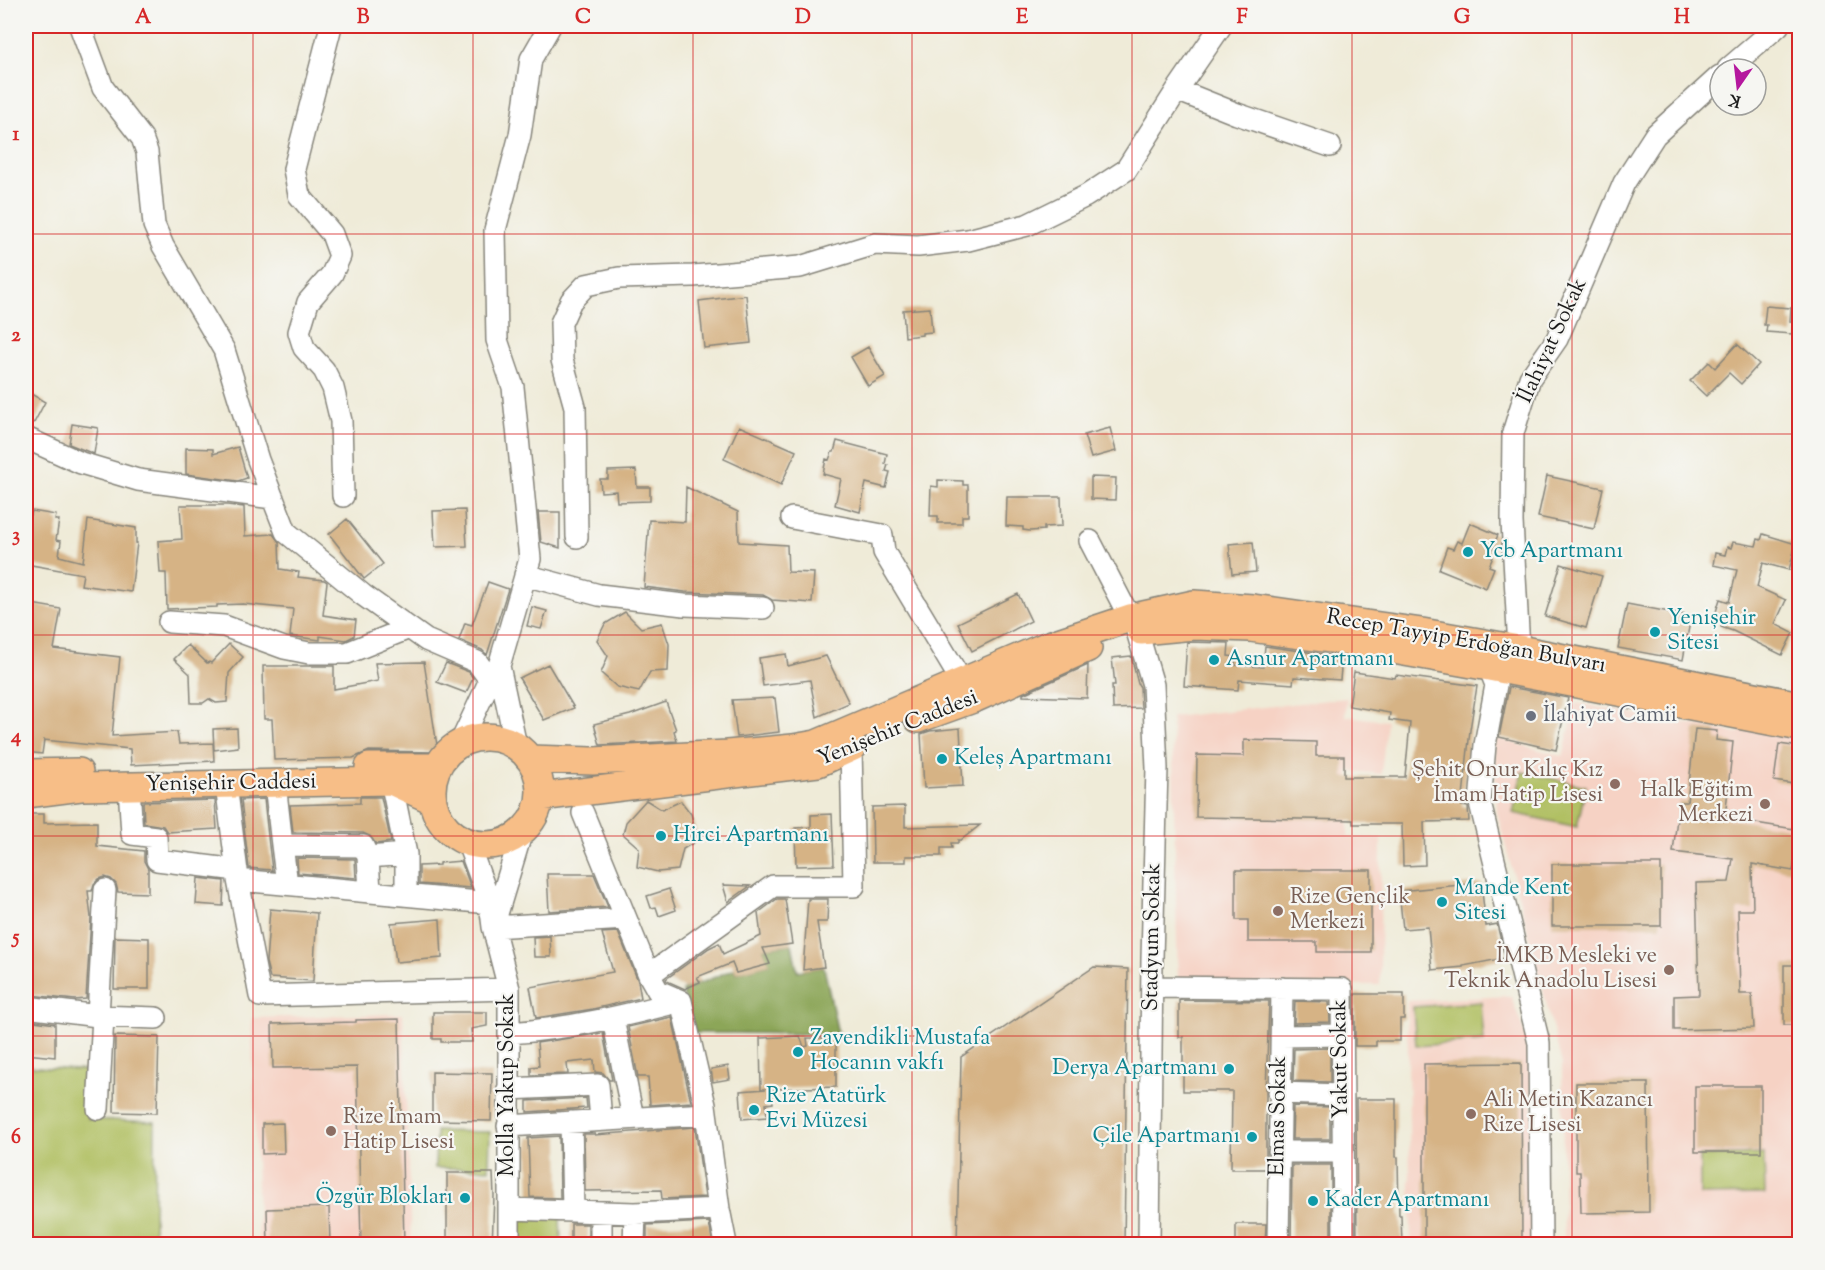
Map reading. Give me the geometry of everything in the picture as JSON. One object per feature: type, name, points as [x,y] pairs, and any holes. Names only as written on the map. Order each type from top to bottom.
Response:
[{"type":"main road","name":"Recep Tayyip Erdoğan Bulvarı","points":[[1133,624],[1194,604],[1253,608],[1422,632],[1520,649],[1800,705]]},
{"type":"main road","name":"Recep Tayyip Erdoğan Bulvarı","points":[[1133,624],[1250,628],[1342,640],[1800,728]]},
{"type":"main road","name":"Yenişehir Caddesi","points":[[523,752],[592,761],[727,754],[816,744],[1046,646],[1133,624]]},
{"type":"main road","name":"Yenişehir Caddesi","points":[[540,797],[818,763],[885,731],[976,698],[1133,624]]},
{"type":"main road","points":[[478,737],[498,738],[523,752],[539,777],[540,797],[534,816],[522,831],[505,842],[486,845],[467,841],[450,831],[438,815],[432,800],[432,783],[437,767],[446,754],[460,744],[478,737]]},
{"type":"main road","name":"Yenişehir Caddesi","points":[[26,773],[260,767],[437,767]]},
{"type":"main road","name":"Yenişehir Caddesi","points":[[26,794],[81,787],[391,781],[432,800]]},
{"type":"street","points":[[80,26],[103,88],[141,138],[147,152],[154,225],[163,246],[224,350],[258,460],[286,532],[363,596],[426,640],[477,662],[494,673],[523,752]]},
{"type":"street","points":[[332,26],[294,169],[300,195],[332,234],[340,256],[332,274],[308,302],[299,332],[304,348],[324,370],[333,388],[341,421],[343,496]]},
{"type":"street","points":[[460,744],[494,673],[530,559],[513,387],[497,340],[495,230],[520,135],[531,59],[550,26]]},
{"type":"street","points":[[578,537],[575,407],[562,360],[561,323],[571,301],[586,285],[619,278],[693,276],[800,267],[875,244],[918,246],[968,240],[1027,225],[1086,196],[1126,170],[1221,26]]},
{"type":"street","points":[[1742,57],[1778,26]]},
{"type":"street","name":"İlahiyat Sokak","points":[[1520,649],[1512,522],[1513,433],[1530,378],[1557,339],[1624,183],[1655,135],[1708,87]]},
{"type":"street","points":[[1177,90],[1237,114],[1330,146]]},
{"type":"street","points":[[26,438],[81,463],[138,480],[273,498]]},
{"type":"street","points":[[792,518],[882,535],[884,552],[962,682]]},
{"type":"street","name":"Stadyum Sokak","points":[[1090,541],[1133,624],[1153,685],[1157,756],[1149,1245]]},
{"type":"street","points":[[525,575],[599,595],[684,605],[763,608]]},
{"type":"street","points":[[170,622],[224,626],[284,648],[309,653],[347,653],[410,628]]},
{"type":"street","points":[[1489,667],[1496,685],[1485,745],[1480,803],[1539,1043],[1541,1245]]},
{"type":"street","points":[[649,975],[773,886],[854,885],[852,747]]},
{"type":"street","points":[[391,781],[406,854],[406,895]]},
{"type":"street","points":[[275,783],[287,884]]},
{"type":"street","points":[[226,784],[237,875],[260,996],[509,989]]},
{"type":"street","points":[[129,786],[132,834],[156,837],[157,860],[287,884],[490,903]]},
{"type":"street","points":[[583,813],[649,975],[658,991],[681,1001]]},
{"type":"street","name":"Molla Yakup Sokak","points":[[494,927],[522,831]]},
{"type":"street","name":"Molla Yakup Sokak","points":[[467,841],[490,903],[509,989],[509,1245]]},
{"type":"street","points":[[282,845],[363,846],[368,857],[370,892]]},
{"type":"street","points":[[368,857],[406,854]]},
{"type":"street","points":[[98,1109],[105,890]]},
{"type":"street","points":[[494,927],[626,920]]},
{"type":"street","name":"Yakut Sokak","points":[[1152,987],[1342,989],[1344,1245]]},
{"type":"street","name":"Elmas Sokak","points":[[1278,1245],[1282,988]]},
{"type":"street","points":[[509,1033],[546,1030],[613,1019],[681,1001]]},
{"type":"street","points":[[681,1001],[706,1114],[726,1245]]},
{"type":"street","points":[[26,1007],[100,1016],[156,1018]]},
{"type":"street","points":[[613,1019],[633,1118]]},
{"type":"street","points":[[1281,1036],[1342,1035]]},
{"type":"street","points":[[508,1089],[598,1085],[601,1120]]},
{"type":"street","points":[[1279,1093],[1342,1095]]},
{"type":"street","points":[[508,1126],[706,1114]]},
{"type":"street","points":[[571,1122],[573,1211]]},
{"type":"street","points":[[1279,1152],[1343,1152]]},
{"type":"street","points":[[509,1209],[635,1213],[719,1209]]},
{"type":"street","points":[[601,1212],[601,1245]]},
{"type":"street","points":[[634,1245],[635,1213]]},
{"type":"shaded area","name":"Rize Gençlik Merkezi","points":[[1347,698],[1345,716],[1387,721],[1381,774],[1349,771],[1348,837],[1381,838],[1380,985],[1178,984],[1172,717]]},
{"type":"shaded area","name":"İMKB Mesleki ve Teknik Anadolu Lisesi","points":[[1576,703],[1738,733],[1745,726],[1799,737],[1799,1244],[1564,1244],[1562,1064],[1497,812],[1494,738],[1563,756]]},
{"type":"shaded area","name":"Ali Metin Kazancı Rize Lisesi","points":[[1511,996],[1532,1054],[1535,1244],[1411,1244],[1407,1001]]},
{"type":"shaded area","name":"Rize İmam Hatip Lisesi","points":[[403,1014],[411,1244],[259,1244],[251,1018]]},
{"type":"green space","points":[[1522,772],[1586,786],[1577,827],[1513,813]]},
{"type":"green space","points":[[792,944],[797,971],[824,967],[838,1034],[695,1033],[682,991],[734,969],[736,973],[769,964],[763,948]]},
{"type":"green space","points":[[1481,1002],[1484,1041],[1416,1046],[1413,1007]]},
{"type":"green space","points":[[26,1066],[89,1071],[88,1119],[155,1122],[154,1244],[26,1244]]},
{"type":"green space","points":[[436,1131],[490,1132],[489,1169],[435,1168]]},
{"type":"green space","points":[[1764,1154],[1765,1194],[1700,1195],[1700,1156]]},
{"type":"green space","points":[[520,1214],[560,1215],[561,1244],[520,1244]]},
{"type":"building","points":[[746,295],[751,343],[704,348],[699,301]]},
{"type":"building","points":[[1766,306],[1791,308],[1792,334],[1766,332],[1767,325],[1764,325]]},
{"type":"building","points":[[930,308],[932,332],[905,337],[903,310]]},
{"type":"building","points":[[1737,344],[1759,364],[1741,384],[1729,373],[1706,396],[1690,381],[1709,362],[1715,368]]},
{"type":"building","points":[[868,347],[885,376],[868,386],[851,357]]},
{"type":"building","points":[[26,391],[45,402],[34,423],[26,418]]},
{"type":"building","points":[[72,424],[98,428],[94,454],[69,444]]},
{"type":"building","points":[[739,426],[796,451],[781,485],[724,459]]},
{"type":"building","points":[[1110,428],[1116,451],[1091,458],[1084,435]]},
{"type":"building","points":[[837,441],[887,454],[886,471],[890,472],[886,488],[866,483],[860,512],[835,505],[841,479],[823,474],[826,459],[829,460],[834,452]]},
{"type":"building","points":[[238,447],[247,478],[238,481],[186,474],[186,448],[213,449],[213,454]]},
{"type":"building","points":[[636,470],[637,487],[650,487],[650,501],[617,502],[616,491],[601,492],[600,479],[608,479],[608,471]]},
{"type":"building","points":[[1547,476],[1603,488],[1594,529],[1538,517]]},
{"type":"building","points":[[1091,477],[1116,478],[1115,500],[1091,499]]},
{"type":"building","points":[[938,480],[963,481],[963,485],[968,485],[968,516],[962,516],[962,523],[938,523],[938,516],[930,516],[931,486],[938,487]]},
{"type":"building","points":[[686,487],[738,512],[739,542],[787,545],[788,572],[814,573],[812,603],[772,600],[763,595],[685,592],[644,587],[649,520],[685,522]]},
{"type":"building","points":[[1007,497],[1061,497],[1062,526],[1030,531],[1023,530],[1023,527],[1006,526]]},
{"type":"building","points":[[180,505],[244,507],[245,536],[273,534],[279,542],[280,569],[299,572],[298,577],[327,582],[323,615],[356,620],[354,636],[346,640],[320,636],[320,640],[290,636],[293,609],[243,604],[167,609],[166,573],[160,573],[158,541],[182,539]]},
{"type":"building","points":[[465,510],[467,546],[435,547],[433,511]]},
{"type":"building","points":[[32,511],[56,515],[55,520],[59,520],[56,540],[61,541],[59,556],[83,562],[88,520],[136,528],[137,543],[131,592],[81,585],[83,574],[26,564],[26,514],[31,515]]},
{"type":"building","points":[[538,512],[560,512],[560,548],[541,542]]},
{"type":"building","points":[[347,519],[383,564],[364,579],[329,534]]},
{"type":"building","name":"Ycb Apartmanı","points":[[1470,523],[1498,535],[1489,556],[1493,557],[1489,566],[1494,568],[1486,588],[1439,569],[1447,547],[1453,549],[1457,541],[1462,543]]},
{"type":"building","points":[[1763,534],[1796,544],[1789,570],[1763,563],[1757,587],[1786,600],[1775,624],[1793,633],[1782,655],[1721,627],[1723,621],[1714,618],[1720,599],[1729,602],[1737,570],[1713,565],[1715,553],[1725,555],[1727,547],[1731,548],[1733,542],[1756,546]]},
{"type":"building","points":[[1253,542],[1256,572],[1232,574],[1229,544]]},
{"type":"building","points":[[1561,564],[1602,576],[1586,628],[1545,616]]},
{"type":"building","points":[[488,582],[508,589],[487,655],[482,650],[459,640],[465,623],[472,625]]},
{"type":"building","points":[[1018,594],[1031,621],[972,651],[958,623]]},
{"type":"building","points":[[26,603],[61,609],[54,649],[120,657],[112,736],[177,732],[179,744],[213,743],[214,761],[131,765],[130,749],[44,740],[42,754],[26,752]]},
{"type":"building","name":"Yenişehir Sitesi","points":[[1627,604],[1691,616],[1683,660],[1618,648]]},
{"type":"building","points":[[532,607],[547,611],[541,629],[527,626]]},
{"type":"building","points":[[625,612],[641,628],[662,623],[669,644],[668,671],[650,672],[639,692],[617,687],[601,673],[608,656],[597,640],[605,624]]},
{"type":"building","points":[[1187,642],[1229,643],[1228,656],[1236,657],[1235,665],[1263,667],[1265,646],[1342,657],[1340,680],[1294,677],[1293,684],[1239,680],[1238,690],[1184,686]]},
{"type":"building","points":[[229,644],[243,657],[229,673],[227,702],[216,703],[209,699],[203,703],[191,703],[190,674],[174,659],[188,645],[207,663],[211,663]]},
{"type":"building","points":[[786,654],[788,666],[826,656],[849,703],[817,717],[810,680],[763,686],[759,658]]},
{"type":"building","points":[[1131,656],[1140,687],[1141,708],[1113,709],[1112,685],[1115,685],[1112,658]]},
{"type":"building","points":[[424,662],[438,752],[369,751],[353,758],[274,760],[272,719],[264,719],[263,666],[334,666],[334,689],[378,681],[375,663]]},
{"type":"building","points":[[446,663],[469,672],[473,678],[466,693],[437,682]]},
{"type":"building","points":[[548,664],[574,708],[544,720],[519,678]]},
{"type":"building","points":[[1088,665],[1087,698],[1023,696],[1023,694]]},
{"type":"building","points":[[1354,672],[1477,686],[1462,806],[1468,807],[1469,821],[1424,822],[1425,865],[1403,866],[1402,824],[1353,824],[1353,820],[1196,817],[1197,755],[1244,756],[1244,740],[1316,742],[1316,756],[1344,756],[1344,777],[1405,777],[1410,723],[1389,720],[1390,713],[1349,706]]},
{"type":"building","name":"İlahiyat Camii","points":[[1509,687],[1568,698],[1556,750],[1499,737]]},
{"type":"building","points":[[775,698],[779,732],[737,737],[732,700]]},
{"type":"building","points":[[666,702],[676,730],[674,731],[677,741],[600,745],[594,724],[630,715]]},
{"type":"building","points":[[237,728],[238,747],[214,750],[213,729]]},
{"type":"building","name":"Keleş Apartmanı","points":[[960,728],[963,786],[924,788],[921,734]]},
{"type":"building","points":[[1695,729],[1717,731],[1716,740],[1733,742],[1725,818],[1800,830],[1800,859],[1795,859],[1793,871],[1752,864],[1753,910],[1738,910],[1740,994],[1752,994],[1754,1028],[1674,1030],[1674,996],[1699,995],[1696,883],[1729,882],[1733,859],[1673,852],[1679,802],[1687,802]]},
{"type":"building","points":[[1779,744],[1800,747],[1800,785],[1774,781]]},
{"type":"building","points":[[360,797],[381,797],[391,842],[376,844],[370,836],[363,833],[293,832],[290,805],[360,803]]},
{"type":"building","points":[[264,799],[272,870],[249,868],[241,800]]},
{"type":"building","points":[[215,800],[217,829],[167,832],[163,826],[144,823],[143,802]]},
{"type":"building","name":"Hirci Apartmanı","points":[[646,800],[662,810],[681,801],[691,814],[698,840],[683,849],[678,870],[658,872],[637,867],[639,848],[623,834],[626,822]]},
{"type":"building","points":[[905,806],[905,827],[980,825],[958,840],[958,843],[951,843],[952,848],[941,848],[941,856],[906,856],[906,862],[873,862],[872,807]]},
{"type":"building","points":[[26,814],[44,814],[44,823],[97,822],[97,846],[144,851],[144,861],[148,869],[148,893],[118,892],[116,884],[105,877],[94,884],[92,891],[88,891],[91,918],[86,999],[31,995],[26,923]]},
{"type":"building","points":[[832,814],[834,865],[796,866],[795,828],[811,827],[811,815]]},
{"type":"building","points":[[297,858],[355,859],[356,878],[298,873]]},
{"type":"building","points":[[461,861],[471,888],[419,884],[419,866]]},
{"type":"building","points":[[1552,864],[1661,864],[1661,926],[1552,926]]},
{"type":"building","points":[[1236,870],[1371,870],[1371,952],[1317,952],[1317,942],[1248,942],[1248,920],[1236,920]]},
{"type":"building","points":[[547,874],[594,874],[608,907],[549,911]]},
{"type":"building","points":[[198,878],[224,881],[223,906],[196,904]]},
{"type":"building","points":[[1481,883],[1486,926],[1497,924],[1505,958],[1463,967],[1432,970],[1428,927],[1403,929],[1399,891]]},
{"type":"building","points":[[723,885],[750,886],[728,902]]},
{"type":"building","points":[[669,889],[676,910],[659,916],[656,907],[651,908],[647,896]]},
{"type":"building","points":[[777,899],[785,899],[792,944],[763,948],[770,964],[736,973],[732,963],[697,977],[700,982],[685,989],[667,981],[666,979],[719,943],[723,954],[761,936],[758,913]]},
{"type":"building","points":[[808,899],[828,899],[827,922],[817,922],[824,967],[803,970]]},
{"type":"building","points":[[270,909],[317,913],[313,981],[270,978],[266,962]]},
{"type":"building","points":[[440,919],[442,958],[396,962],[391,923]]},
{"type":"building","points":[[618,932],[638,981],[641,998],[593,1009],[536,1018],[530,987],[613,972],[602,933]]},
{"type":"building","points":[[550,936],[551,957],[534,957],[533,937]]},
{"type":"building","points":[[115,937],[149,938],[149,989],[114,989]]},
{"type":"building","points":[[1784,965],[1800,965],[1800,1025],[1784,1025]]},
{"type":"building","points":[[1094,967],[1128,969],[1124,1245],[957,1245],[961,1057]]},
{"type":"building","points":[[1355,994],[1404,994],[1404,1019],[1400,1019],[1400,1041],[1376,1041],[1376,1046],[1355,1046]]},
{"type":"building","points":[[1179,1000],[1269,1001],[1266,1169],[1231,1169],[1232,1091],[1183,1091],[1183,1037],[1179,1037]]},
{"type":"building","points":[[1295,1001],[1329,1002],[1330,1022],[1294,1023]]},
{"type":"building","points":[[433,1012],[487,1012],[487,1026],[471,1029],[472,1042],[441,1042],[441,1039],[433,1039]]},
{"type":"building","points":[[672,1017],[691,1102],[650,1105],[648,1077],[638,1077],[628,1027]]},
{"type":"building","points":[[399,1019],[404,1245],[361,1245],[357,1067],[273,1068],[272,1024]]},
{"type":"building","points":[[27,1020],[55,1024],[55,1057],[26,1054]]},
{"type":"building","points":[[603,1033],[612,1080],[609,1080],[603,1073],[595,1072],[594,1060],[567,1063],[568,1074],[531,1075],[531,1067],[539,1066],[537,1043]]},
{"type":"building","points":[[115,1036],[159,1037],[157,1113],[114,1112]]},
{"type":"building","name":"Zavendikli Mustafa Hocanın vakfı","points":[[800,1036],[804,1047],[808,1046],[807,1038],[836,1038],[836,1087],[772,1089],[773,1103],[766,1104],[767,1117],[742,1119],[740,1091],[766,1089],[761,1089],[760,1038]]},
{"type":"building","points":[[1330,1048],[1330,1082],[1293,1081],[1294,1049]]},
{"type":"building","points":[[1521,1063],[1522,1245],[1424,1245],[1424,1064]]},
{"type":"building","points":[[728,1066],[730,1079],[713,1082],[711,1069]]},
{"type":"building","points":[[432,1072],[492,1073],[491,1121],[432,1120]]},
{"type":"building","points":[[1576,1083],[1648,1083],[1649,1212],[1581,1213],[1580,1172],[1576,1172]]},
{"type":"building","points":[[1695,1086],[1761,1086],[1761,1152],[1695,1152]]},
{"type":"building","points":[[586,1098],[587,1108],[527,1112],[527,1101]]},
{"type":"building","points":[[1356,1099],[1396,1099],[1396,1157],[1398,1157],[1402,1245],[1357,1245]]},
{"type":"building","points":[[1293,1106],[1330,1107],[1330,1139],[1292,1139]]},
{"type":"building","points":[[283,1123],[284,1153],[262,1154],[262,1124]]},
{"type":"building","points":[[695,1127],[705,1197],[662,1199],[661,1190],[585,1191],[584,1134]]},
{"type":"building","points":[[559,1136],[560,1198],[530,1197],[528,1138]]},
{"type":"building","name":"Kader Apartmanı","points":[[1292,1165],[1331,1165],[1331,1243],[1291,1243]]},
{"type":"building","name":"Özgür Blokları","points":[[447,1173],[493,1173],[492,1245],[447,1245]]},
{"type":"building","points":[[329,1207],[330,1245],[268,1245],[267,1209]]},
{"type":"building","points":[[709,1222],[713,1245],[647,1245],[647,1225]]},
{"type":"building","points":[[571,1224],[588,1224],[588,1245],[571,1245]]},
{"type":"building","points":[[1236,1224],[1266,1224],[1265,1245],[1236,1245]]},
{"type":"place","name":"Ycb Apartmanı","points":[[1468,552]]},
{"type":"place","name":"Yenişehir Sitesi","points":[[1655,632]]},
{"type":"place","name":"Asnur Apartmanı","points":[[1214,660]]},
{"type":"place","name":"İlahiyat Camii","points":[[1531,716]]},
{"type":"place","name":"Keleş Apartmanı","points":[[942,759]]},
{"type":"place","name":"Şehit Onur Kılıç Kız İmam Hatip Lisesi","points":[[1615,784]]},
{"type":"place","name":"Halk Eğitim Merkezi","points":[[1765,804]]},
{"type":"place","name":"Hirci Apartmanı","points":[[661,836]]},
{"type":"place","name":"Mande Kent Sitesi","points":[[1442,902]]},
{"type":"place","name":"Rize Gençlik Merkezi","points":[[1278,911]]},
{"type":"place","name":"İMKB Mesleki ve Teknik Anadolu Lisesi","points":[[1669,970]]},
{"type":"place","name":"Zavendikli Mustafa Hocanın vakfı","points":[[798,1052]]},
{"type":"place","name":"Derya Apartmanı","points":[[1229,1069]]},
{"type":"place","name":"Rize Atatürk Evi Müzesi","points":[[754,1110]]},
{"type":"place","name":"Ali Metin Kazancı Rize Lisesi","points":[[1471,1114]]},
{"type":"place","name":"Rize İmam Hatip Lisesi","points":[[331,1131]]},
{"type":"place","name":"Çile Apartmanı","points":[[1252,1137]]},
{"type":"place","name":"Özgür Blokları","points":[[465,1198]]},
{"type":"place","name":"Kader Apartmanı","points":[[1313,1201]]}]
